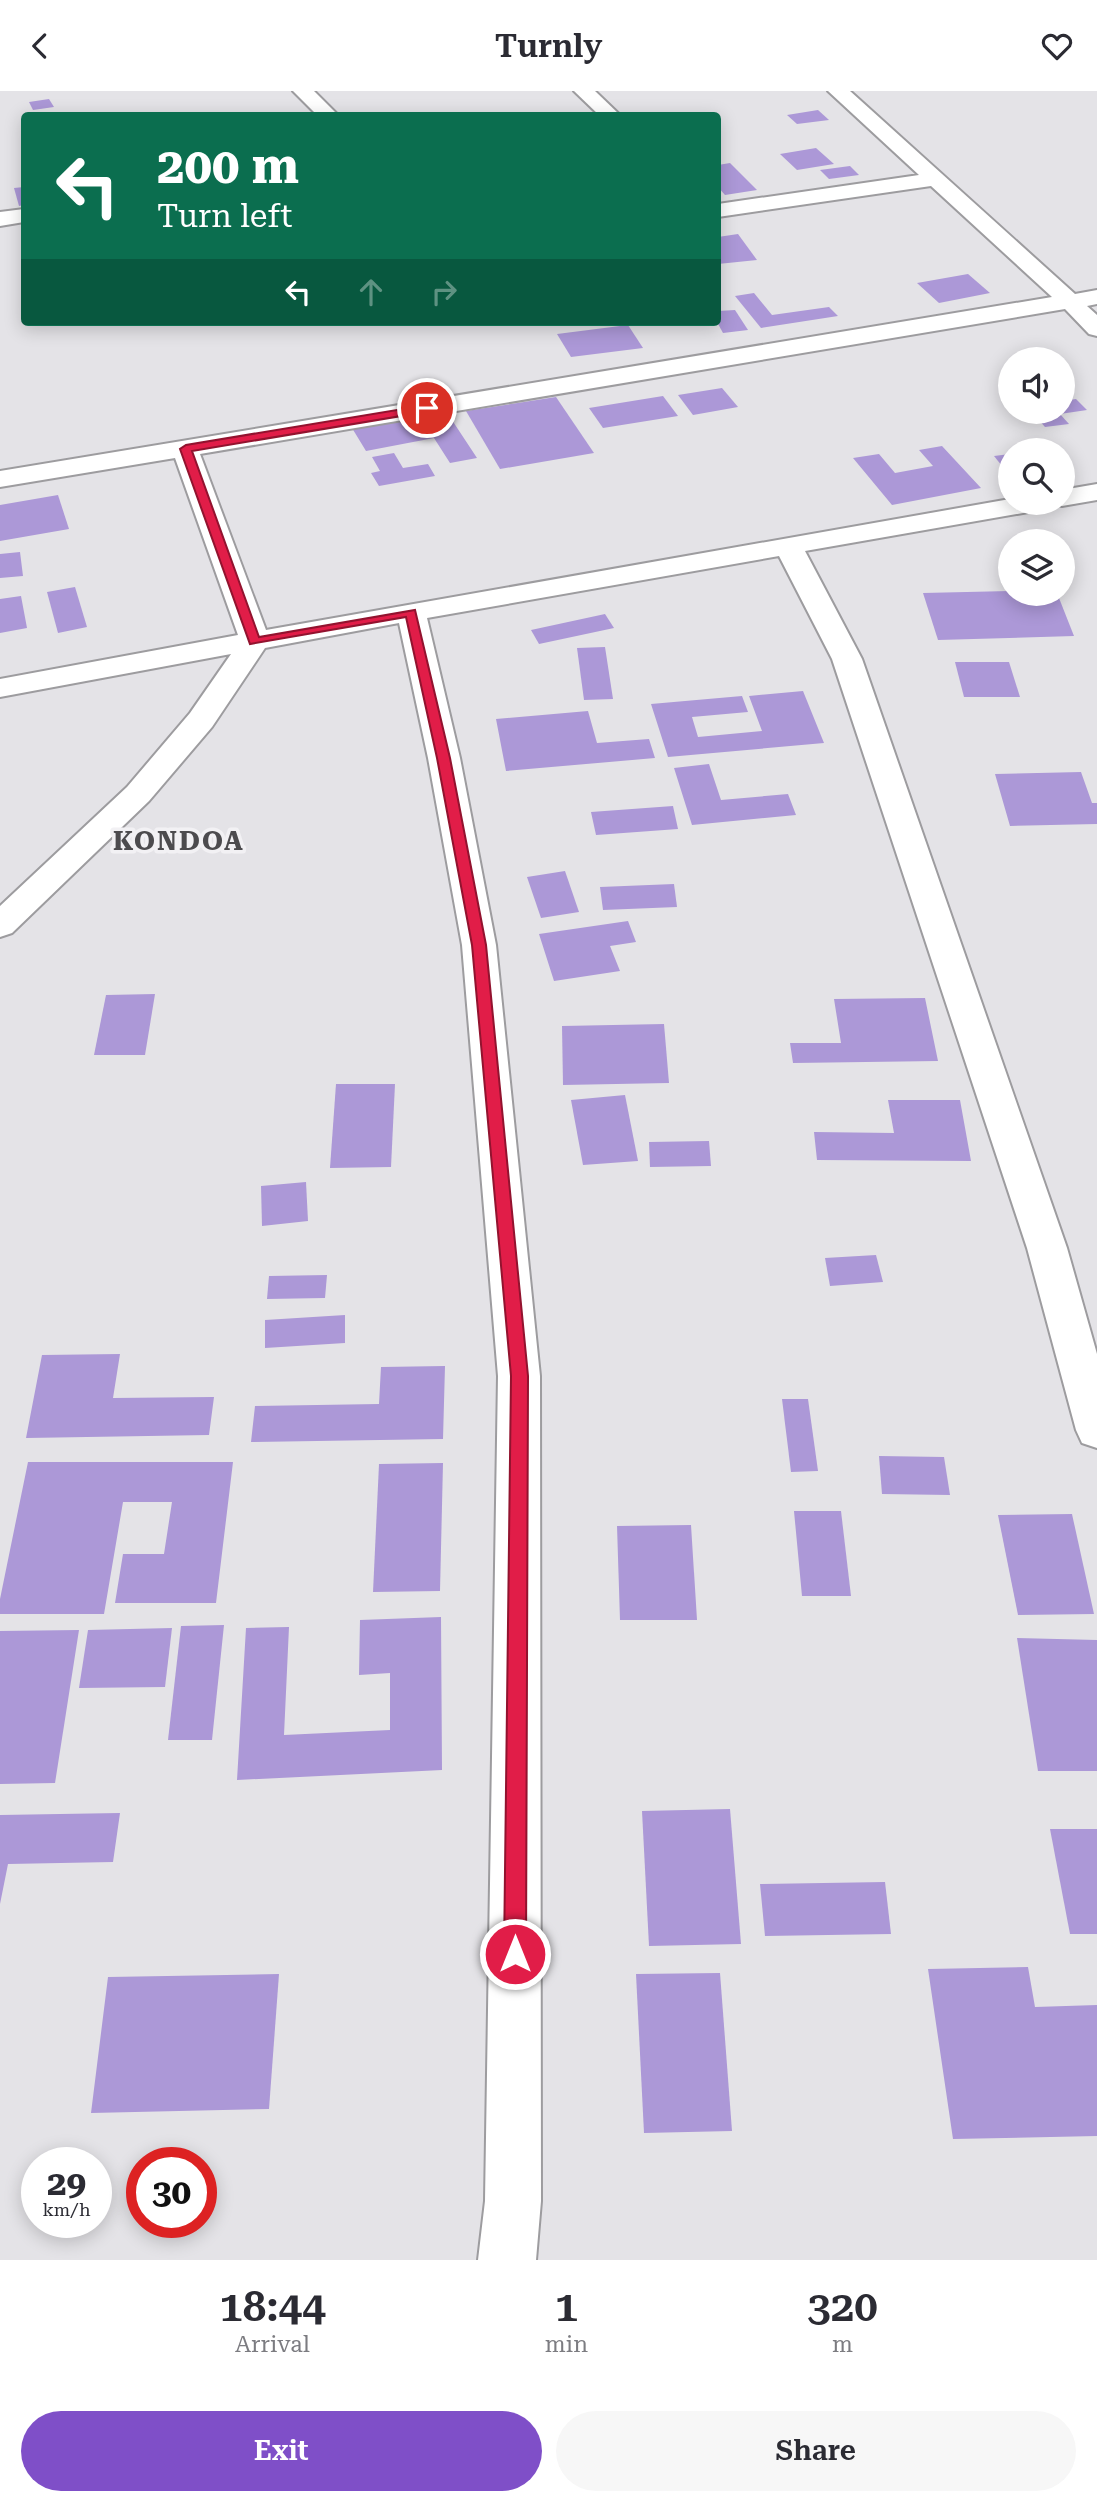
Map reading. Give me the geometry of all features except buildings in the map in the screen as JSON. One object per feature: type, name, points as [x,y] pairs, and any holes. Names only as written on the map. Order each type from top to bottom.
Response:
[{"type":"street","points":[[303,91],[324,112]]},
{"type":"street","points":[[584,91],[607,112]]},
{"type":"street","points":[[838,91],[1097,329]]},
{"type":"street","points":[[721,211],[935,179]]},
{"type":"street","points":[[0,219],[21,216]]},
{"type":"street","points":[[0,479],[1097,297]]},
{"type":"street","points":[[186,449],[255,641]]},
{"type":"street","points":[[1075,496],[1097,492]]},
{"type":"street","points":[[0,688],[411,612],[998,509]]},
{"type":"street","points":[[788,546],[846,659],[1047,1248],[1097,1430]]},
{"type":"street","points":[[411,612],[444,758],[479,945],[520,1376],[513,2201],[507,2260]]},
{"type":"street","points":[[0,925],[138,794],[201,720],[255,641]]},
{"type":"district","name":"KONDOA","points":[[179,841]]},
{"type":"route","points":[[427,408],[186,449],[255,641],[411,612],[444,758],[479,945],[520,1376],[515,1954]]}]
